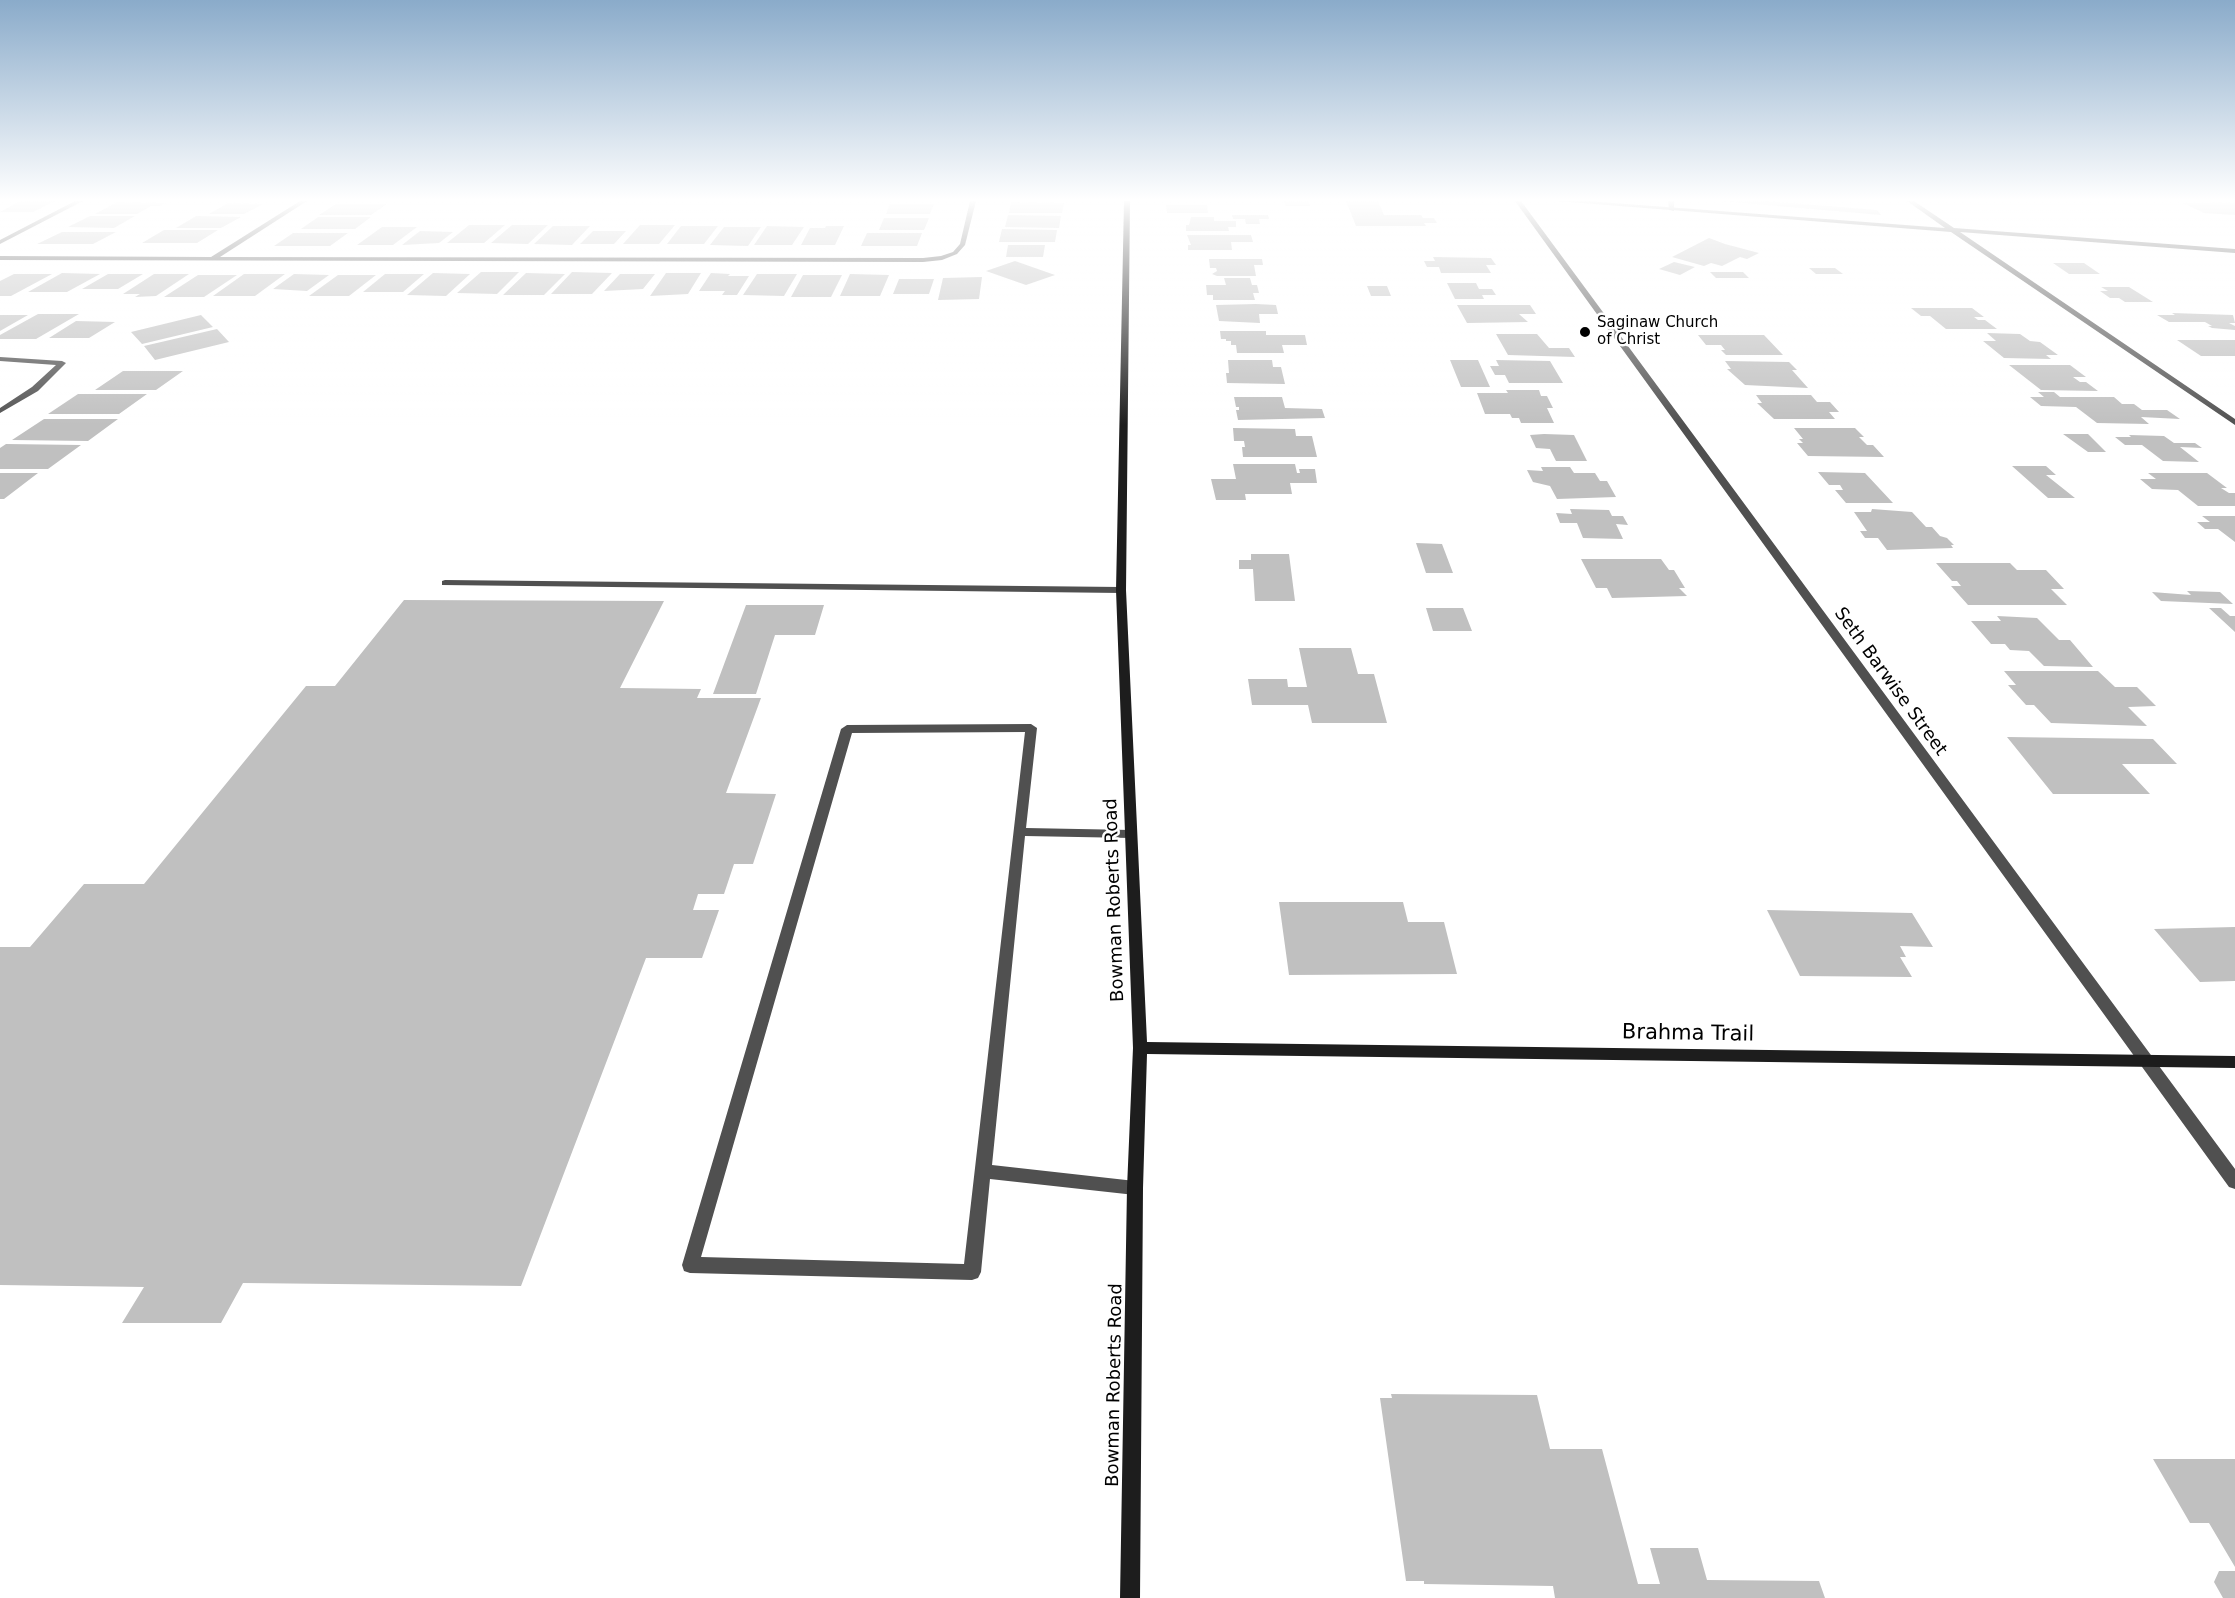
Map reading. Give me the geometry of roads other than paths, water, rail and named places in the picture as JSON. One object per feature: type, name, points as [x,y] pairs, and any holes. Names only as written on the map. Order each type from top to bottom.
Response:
[{"type":"street","name":"Bowman Roberts Road","points":[[1126,276],[1121,590],[1140,1048],[1135,1188],[1130,1598]]},
{"type":"street","name":"Seth Barwise Street","points":[[1573,276],[2235,1182]]},
{"type":"street","points":[[2018,276],[2235,423]]},
{"type":"street","points":[[0,359],[62,363],[35,389],[0,411]]},
{"type":"street","points":[[445,583],[1121,590]]},
{"type":"street","points":[[1031,728],[1020,832],[972,1272],[690,1264],[847,729],[1031,728]]},
{"type":"street","points":[[1020,832],[1131,834]]},
{"type":"street","name":"Brahma Trail","points":[[1140,1048],[2235,1062]]},
{"type":"street","points":[[983,1171],[1135,1188]]},
{"type":"place","name":"Saginaw Church of Christ","points":[[1585,332]]}]
